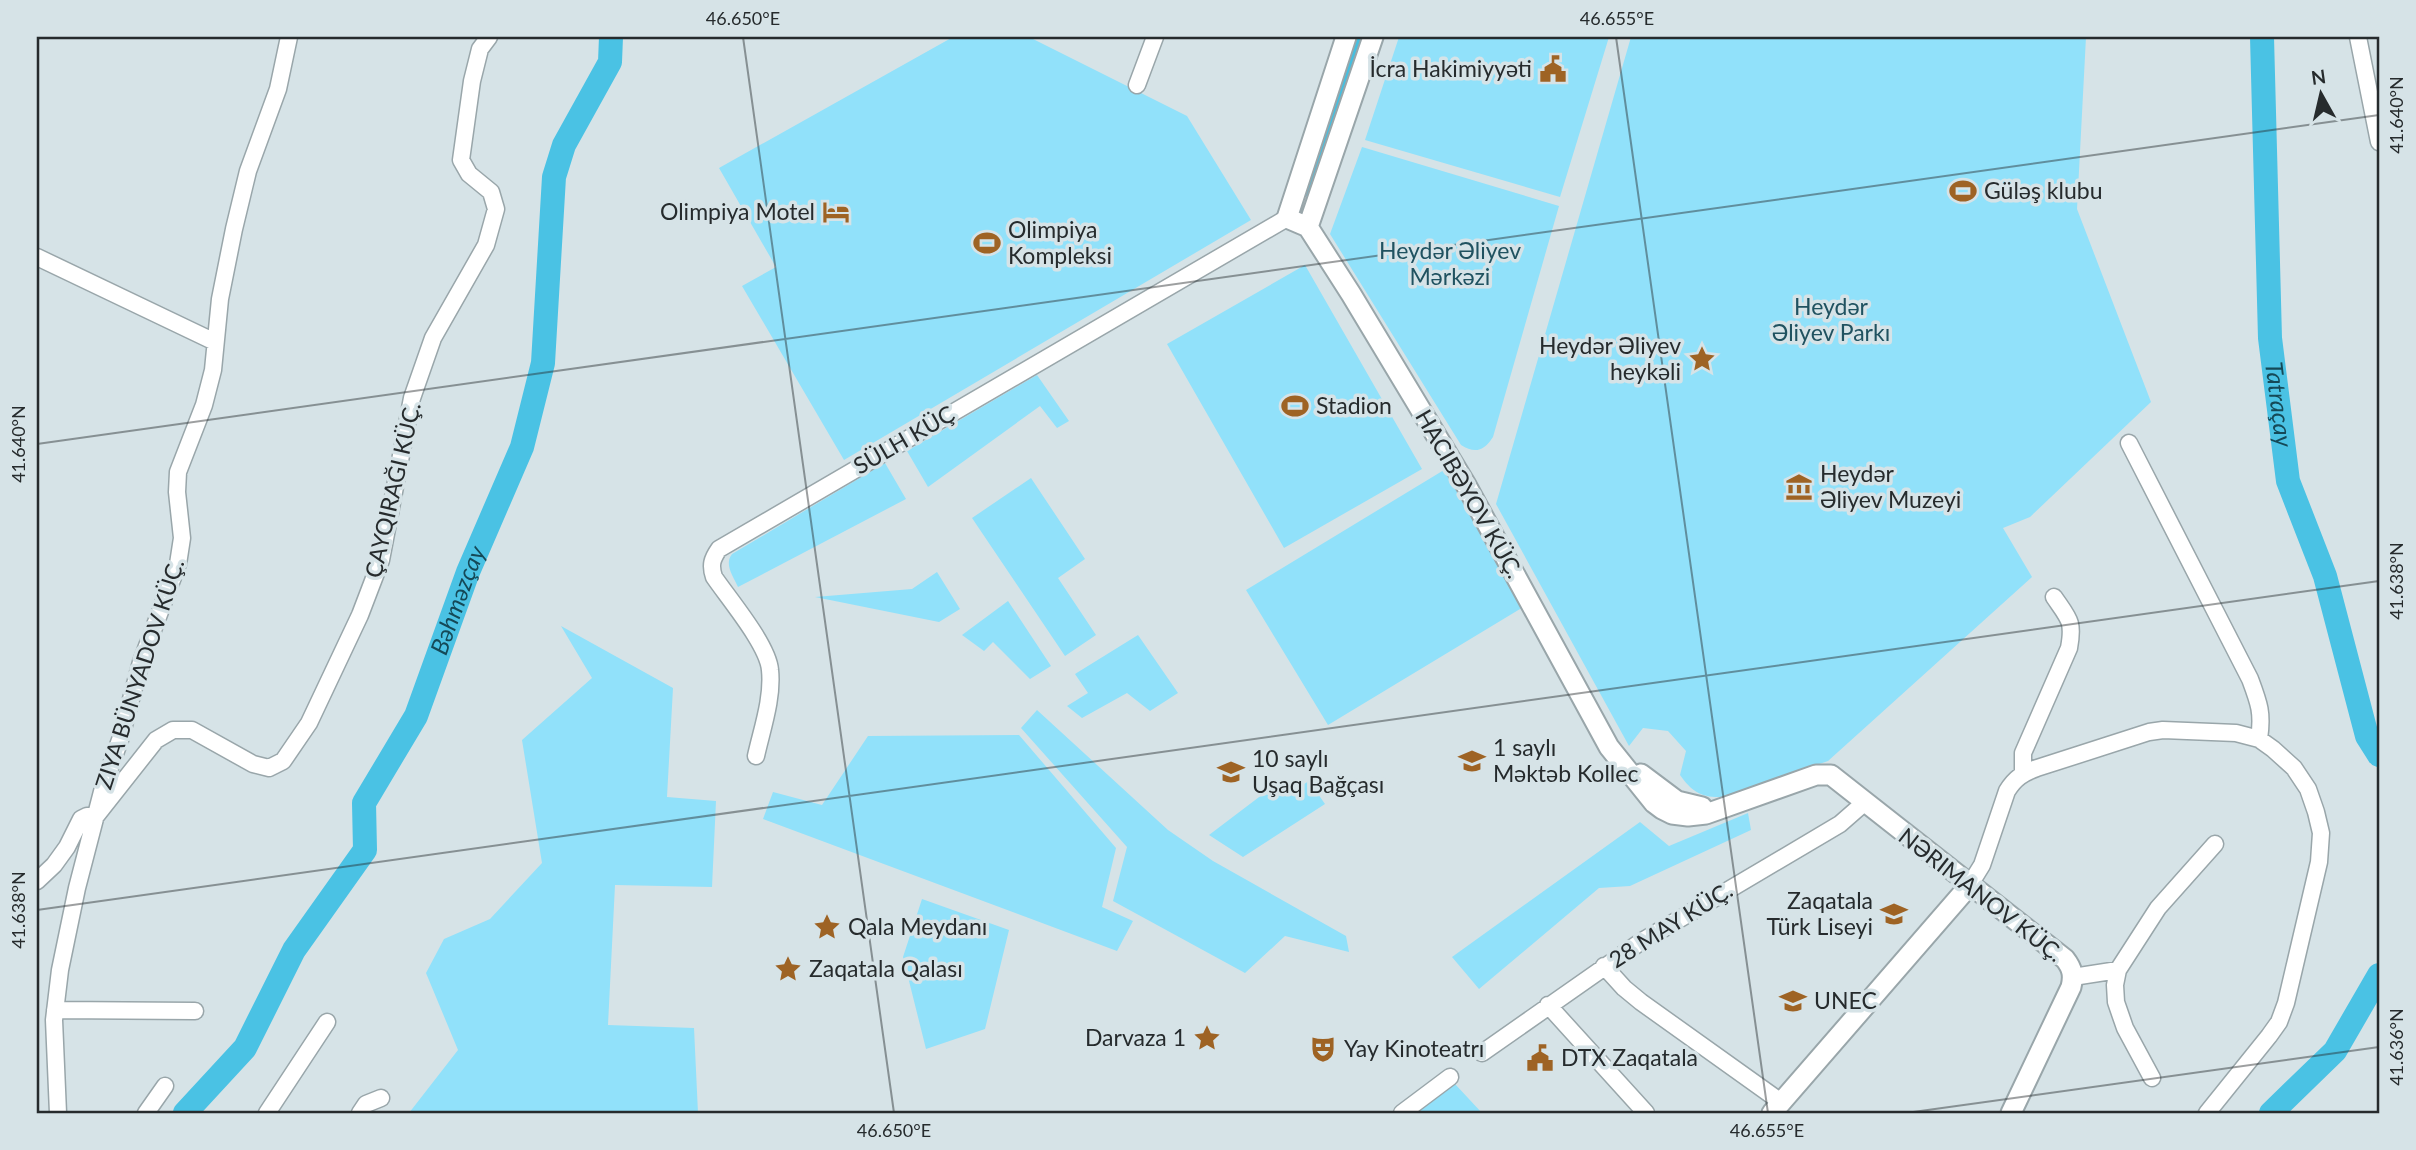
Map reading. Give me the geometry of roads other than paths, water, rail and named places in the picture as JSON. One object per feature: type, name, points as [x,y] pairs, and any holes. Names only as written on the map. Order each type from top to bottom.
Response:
[{"type":"street","name":"ZIYA BÜNYADOV KÜÇ.","points":[[58,1113],[55,1010],[62,959],[96,816],[141,662],[178,564],[181,538],[178,472],[204,405],[213,370],[220,299],[248,171],[278,89],[289,37]]},
{"type":"street","points":[[37,881],[54,865],[67,847],[81,819],[96,816],[156,740],[173,730],[192,730],[253,764],[268,768],[283,761],[309,723],[360,615],[381,560],[412,398],[433,338],[485,245],[496,209],[491,192],[469,174],[461,160],[471,82],[480,49],[489,37]]},
{"type":"street","points":[[1137,85],[1155,37]]},
{"type":"street","points":[[1346,37],[1287,218],[1308,227],[1373,37]]},
{"type":"street","points":[[2358,37],[2379,142]]},
{"type":"street","name":"SÜLH KÜÇ","points":[[756,756],[770,689],[770,669],[766,654],[714,577],[711,567],[719,549],[1287,218]]},
{"type":"street","name":"NƏRIMANOV KÜÇ.","points":[[1308,227],[1352,294],[1466,485],[1609,747],[1654,803],[1672,814],[1696,816],[1816,775],[1831,775],[2065,959],[2074,978],[2071,987],[2011,1113]]},
{"type":"street","points":[[37,257],[215,342]]},
{"type":"street","points":[[2129,443],[2250,680],[2260,705],[2262,720],[2259,738]]},
{"type":"street","points":[[2023,773],[2024,753],[2069,648],[2072,630],[2069,618],[2054,597]]},
{"type":"street","points":[[1604,966],[1624,988],[1776,1108],[1969,886],[1982,865],[2007,791],[2023,773],[2149,732],[2180,730],[2236,733],[2259,738],[2294,768],[2308,789],[2321,833],[2319,862],[2297,965],[2279,1022],[2207,1113]]},
{"type":"street","name":"28 MAY KÜÇ.","points":[[1482,1054],[1604,966],[1840,824],[1864,803]]},
{"type":"street","points":[[2152,1078],[2125,1028],[2116,1002],[2118,970],[2158,908],[2215,844]]},
{"type":"street","points":[[2074,978],[2118,970]]},
{"type":"street","points":[[1548,1005],[1646,1113]]},
{"type":"street","points":[[55,1010],[195,1011]]},
{"type":"street","points":[[267,1113],[327,1022]]},
{"type":"street","points":[[1402,1113],[1450,1077]]},
{"type":"street","points":[[146,1113],[165,1086]]},
{"type":"street","points":[[359,1113],[366,1104],[380,1098]]},
{"type":"waterway","name":"Bəhməzçay","points":[[185,1113],[245,1048],[294,950],[365,850],[364,803],[416,716],[468,572],[522,447],[543,363],[554,177],[564,145],[610,62],[611,37]]},
{"type":"waterway","name":"Tatraçay","points":[[2262,37],[2270,338],[2288,481],[2325,576],[2367,736],[2379,755]]},
{"type":"waterway","name":"Tatraçay","points":[[2271,1113],[2335,1051],[2379,975]]},
{"type":"place","name":"İcra Hakimiyyəti","points":[[1553,69]]},
{"type":"place","name":"Güləş klubu","points":[[1963,191]]},
{"type":"place","name":"Olimpiya Motel","points":[[836,212]]},
{"type":"place","name":"Olimpiya Kompleksi","points":[[987,243]]},
{"type":"place","name":"Heydər Əliyev heykəli","points":[[1702,359]]},
{"type":"place","name":"Stadion","points":[[1295,406]]},
{"type":"place","name":"Heydər Əliyev Muzeyi","points":[[1799,487]]},
{"type":"place","name":"1 saylı Məktəb Kollec","points":[[1472,761]]},
{"type":"place","name":"10 saylı Uşaq Bağçası","points":[[1231,772]]},
{"type":"place","name":"Zaqatala Türk Liseyi","points":[[1894,914]]},
{"type":"place","name":"Qala Meydanı","points":[[827,927]]},
{"type":"place","name":"Zaqatala Qalası","points":[[788,969]]},
{"type":"place","name":"UNEC","points":[[1793,1001]]},
{"type":"place","name":"Darvaza 1","points":[[1207,1038]]},
{"type":"place","name":"Yay Kinoteatrı","points":[[1323,1049]]},
{"type":"place","name":"DTX Zaqatala","points":[[1540,1058]]},
{"type":"park label","name":"Heydər Əliyev Mərkəzi","points":[[1450,264]]},
{"type":"park label","name":"Heydər Əliyev Parkı","points":[[1831,320]]}]
